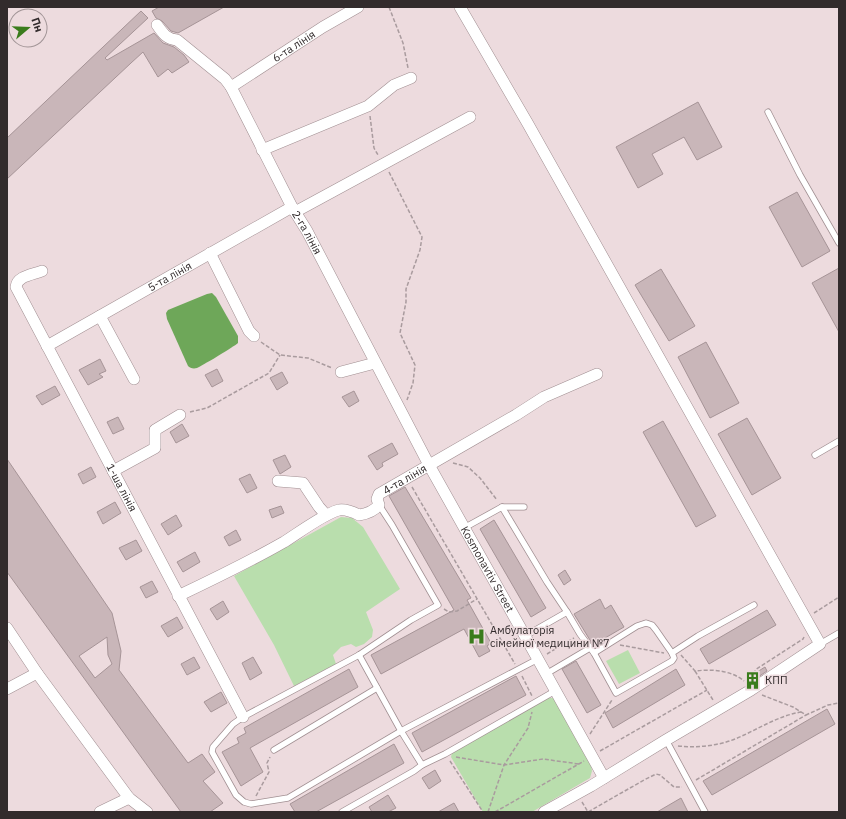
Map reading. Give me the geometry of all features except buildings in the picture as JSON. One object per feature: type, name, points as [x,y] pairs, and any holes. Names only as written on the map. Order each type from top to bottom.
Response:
[{"type":"street","name":"6-та лінія","points":[[231,87],[323,27],[358,7]]},
{"type":"street","points":[[460,7],[532,131],[820,644],[751,690],[667,742],[544,812]]},
{"type":"street","name":"2-га лінія","points":[[157,25],[166,36],[172,40],[177,40],[225,80],[231,87],[293,210],[307,231],[429,465]]},
{"type":"street","points":[[262,150],[368,106],[394,85],[408,79]]},
{"type":"street","name":"5-та лінія","points":[[47,346],[210,254],[384,164],[470,117]]},
{"type":"street","points":[[210,254],[249,331],[254,336]]},
{"type":"street","name":"1-ша лінія","points":[[42,272],[19,279],[16,282],[16,287],[243,717]]},
{"type":"street","points":[[100,316],[134,380]]},
{"type":"street","points":[[341,372],[376,363]]},
{"type":"street","name":"4-та лінія","points":[[178,596],[229,572],[268,551],[326,515],[339,510],[352,511],[359,515],[377,508],[379,505],[377,499],[379,494],[516,415],[544,397],[597,374]]},
{"type":"street","points":[[113,471],[155,448],[155,430],[180,415]]},
{"type":"street","name":"Kosmonavtiv Street","points":[[429,465],[604,778]]},
{"type":"street","points":[[278,481],[303,483],[326,515]]},
{"type":"street","points":[[7,628],[37,673],[129,798],[147,812]]},
{"type":"street","points":[[7,689],[37,673]]},
{"type":"street","points":[[100,812],[129,798]]},
{"type":"lane","points":[[768,112],[800,175],[839,243]]},
{"type":"lane","points":[[815,455],[839,441]]},
{"type":"lane","points":[[379,505],[438,605],[411,620],[358,655],[243,717],[233,724],[213,747],[212,752],[236,794],[244,802],[251,804],[288,798],[401,731],[538,659]]},
{"type":"lane","points":[[502,507],[547,582],[594,653],[616,693],[672,660],[673,654],[652,625],[646,623],[637,626],[594,653]]},
{"type":"lane","points":[[464,528],[502,507],[524,508]]},
{"type":"lane","points":[[673,654],[698,636],[754,605]]},
{"type":"lane","points":[[525,636],[567,612]]},
{"type":"lane","points":[[820,644],[839,633]]},
{"type":"lane","points":[[546,674],[590,648]]},
{"type":"lane","points":[[358,655],[422,765]]},
{"type":"lane","points":[[274,750],[377,688]]},
{"type":"lane","points":[[342,812],[422,765],[445,754],[556,691]]},
{"type":"lane","points":[[667,742],[705,812]]},
{"type":"path","points":[[389,7],[403,43],[408,66],[408,79]]},
{"type":"path","points":[[368,106],[374,148],[387,168],[422,237],[420,250],[406,289],[406,302],[400,332],[415,365],[413,383],[407,400]]},
{"type":"path","points":[[254,336],[265,346],[280,355],[308,358],[341,372]]},
{"type":"path","points":[[180,415],[207,408],[269,373],[280,355]]},
{"type":"path","points":[[439,459],[468,467],[480,478],[502,507]]},
{"type":"path","points":[[407,478],[518,670],[535,703],[528,728],[504,765],[488,812]]},
{"type":"path","points":[[806,618],[839,597]]},
{"type":"path","points":[[438,605],[449,612],[457,610],[477,599]]},
{"type":"path","points":[[538,659],[580,634]]},
{"type":"path","points":[[758,680],[754,673],[755,670],[803,639],[804,635]]},
{"type":"path","points":[[610,644],[682,655],[695,671],[719,709]]},
{"type":"path","points":[[695,671],[716,670],[731,674],[742,680],[751,690],[775,699],[806,715]]},
{"type":"path","points":[[495,812],[707,690]]},
{"type":"path","points":[[584,743],[616,693]]},
{"type":"path","points":[[588,812],[656,774],[660,775],[674,787],[682,787],[690,784],[806,715],[828,705],[839,703]]},
{"type":"path","points":[[667,742],[679,747],[713,745],[735,739],[787,714],[800,712]]},
{"type":"path","points":[[251,804],[269,772],[267,763],[274,750]]},
{"type":"path","points":[[445,754],[504,765],[543,759],[579,764]]},
{"type":"path","points":[[445,754],[483,812]]},
{"type":"shaded area","points":[[212,293],[216,297],[238,336],[238,343],[200,367],[192,368],[188,366],[167,319],[166,313],[168,310]]},
{"type":"shaded area","points":[[341,517],[352,518],[363,527],[400,589],[366,612],[373,630],[372,637],[364,644],[356,647],[351,644],[341,647],[333,655],[336,664],[294,686],[274,645],[234,576]]},
{"type":"shaded area","points":[[628,650],[640,673],[619,684],[606,661]]},
{"type":"shaded area","points":[[548,698],[556,699],[591,765],[592,771],[590,778],[532,812],[483,812],[451,757],[452,753]]},
{"type":"place","name":"Амбулаторія сімейної медицини №7","points":[[477,636]]},
{"type":"place","name":"КПП","points":[[752,680]]}]
